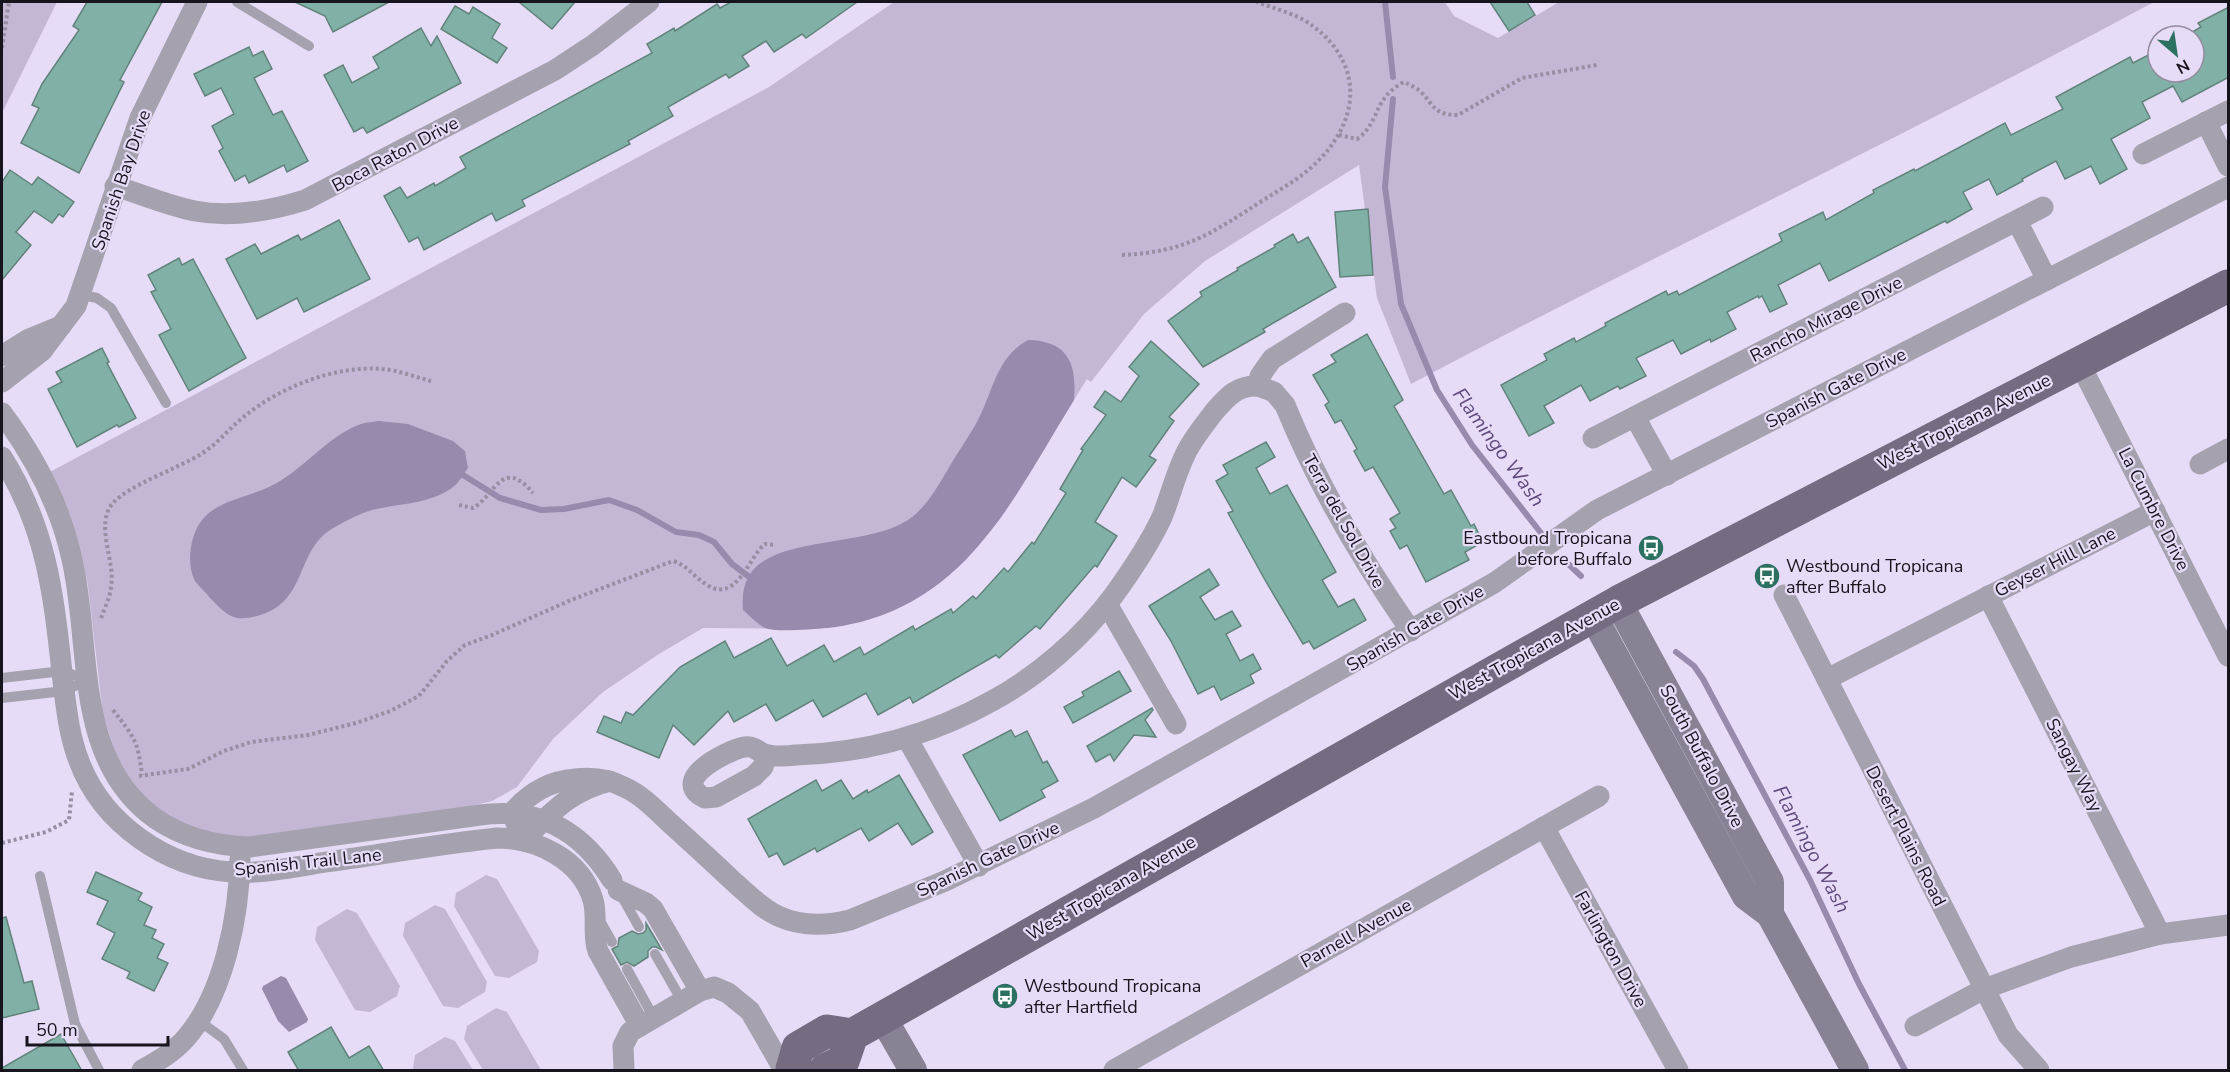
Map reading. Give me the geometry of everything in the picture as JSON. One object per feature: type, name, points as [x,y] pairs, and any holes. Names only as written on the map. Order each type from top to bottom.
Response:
[{"type":"main road","name":"West Tropicana Avenue","points":[[852,1035],[1606,609],[2229,286]]},
{"type":"main road","name":"South Buffalo Drive","points":[[1606,609],[1770,882],[1770,914],[1855,1071]]},
{"type":"main road","points":[[883,1018],[913,1071]]},
{"type":"main road","points":[[790,1070],[798,1048],[827,1031],[852,1035],[843,1061],[825,1071]]},
{"type":"street","name":"Spanish Bay Drive","points":[[2,382],[35,358],[62,326],[82,295],[115,186],[140,118],[197,2]]},
{"type":"street","name":"Boca Raton Drive","points":[[115,186],[194,211],[216,213],[261,211],[305,200],[555,70],[593,45],[649,2]]},
{"type":"street","points":[[2143,154],[2229,111]]},
{"type":"street","points":[[2206,123],[2229,166]]},
{"type":"street","name":"Spanish Gate Drive","points":[[512,813],[531,795],[555,783],[582,778],[610,781],[623,786],[647,802],[766,910],[791,921],[820,925],[850,920],[979,866],[1094,808],[1494,583],[1597,510],[2229,187]]},
{"type":"street","name":"Rancho Mirage Drive","points":[[1593,438],[2043,207]]},
{"type":"street","points":[[2016,221],[2047,280]]},
{"type":"street","points":[[766,755],[846,752],[907,738],[966,715],[1020,684],[1070,644],[1107,604],[1131,572],[1162,517],[1182,462],[1194,439],[1227,396],[1242,387],[1258,386],[1260,376],[1272,359],[1346,313]]},
{"type":"street","points":[[2,356],[27,339],[62,326]]},
{"type":"street","name":"La Cumbre Drive","points":[[2079,362],[2229,656]]},
{"type":"street","name":"Terra del Sol Drive","points":[[1258,386],[1274,392],[1285,405],[1335,511],[1371,572],[1411,631]]},
{"type":"street","name":"Spanish Trail Lane","points":[[2,413],[34,460],[62,522],[78,588],[88,680],[97,735],[103,753],[117,778],[135,801],[164,825],[197,840],[240,847],[269,845],[488,814],[512,813],[544,820],[561,828],[584,844],[603,865],[615,885],[653,909],[691,996]]},
{"type":"street","points":[[1635,417],[1667,475]]},
{"type":"street","points":[[2200,464],[2229,449]]},
{"type":"street","name":"Spanish Trail Lane","points":[[2,457],[26,500],[46,560],[53,591],[72,742],[89,782],[116,819],[151,846],[189,864],[209,869],[240,872],[272,870],[497,838],[523,840],[549,850],[573,868],[590,892],[595,912],[595,944],[598,951],[647,1022]]},
{"type":"street","name":"Geyser Hill Lane","points":[[1827,679],[2155,511]]},
{"type":"street","name":"Desert Plains Road","points":[[1785,595],[2008,1035],[2039,1071]]},
{"type":"street","name":"Sangay Way","points":[[1988,596],[2160,934]]},
{"type":"street","points":[[1107,604],[1176,724]]},
{"type":"street","points":[[907,738],[979,866]]},
{"type":"street","points":[[512,813],[523,840],[572,796],[610,781]]},
{"type":"street","name":"Parnell Avenue","points":[[1114,1071],[1599,796]]},
{"type":"street","name":"Farlington Drive","points":[[1544,827],[1678,1071]]},
{"type":"street","points":[[142,1071],[177,1047],[198,1020],[214,987],[228,948],[240,872],[240,847]]},
{"type":"street","points":[[1915,1026],[1984,989],[2071,957],[2160,934],[2229,925]]},
{"type":"street","points":[[624,1071],[622,1055],[630,1032],[707,988],[722,989],[742,1003],[756,1019],[790,1070]]},
{"type":"lane","points":[[237,2],[309,46]]},
{"type":"lane","points":[[82,295],[97,298],[111,308],[166,403]]},
{"type":"lane","points":[[2,678],[88,680]]},
{"type":"lane","points":[[2,698],[63,681],[88,680]]},
{"type":"lane","points":[[40,876],[71,1012],[99,1071]]},
{"type":"lane","points":[[615,885],[639,927]]},
{"type":"lane","points":[[595,912],[612,942]]},
{"type":"lane","points":[[655,954],[691,996]]},
{"type":"lane","points":[[627,969],[647,1022]]},
{"type":"lane","points":[[198,1020],[224,1039],[243,1071]]},
{"type":"path","points":[[2,48],[9,2]]},
{"type":"path","points":[[1122,255],[1179,247],[1216,230],[1299,177],[1319,160],[1339,135],[1348,113],[1351,91],[1348,71],[1343,59],[1336,49],[1306,21],[1257,2]]},
{"type":"path","points":[[1339,135],[1357,139],[1368,131],[1381,100],[1392,88],[1404,82],[1419,90],[1434,110],[1446,115],[1458,115],[1522,78],[1597,64]]},
{"type":"path","points":[[99,624],[111,588],[112,568],[106,535],[106,516],[113,502],[201,455],[220,440],[243,416],[272,396],[304,382],[342,372],[382,369],[431,381]]},
{"type":"path","points":[[459,505],[473,508],[480,504],[495,484],[506,479],[515,478],[533,493]]},
{"type":"path","points":[[117,778],[188,769],[224,751],[250,742],[308,735],[356,723],[390,711],[419,696],[447,661],[465,645],[571,600],[672,561],[681,563],[708,586],[718,589],[729,587],[750,567],[758,549],[765,544],[776,545]]},
{"type":"path","points":[[109,702],[112,710],[139,747],[142,775]]},
{"type":"path","points":[[2,843],[46,832],[69,820],[72,790],[89,782]]},
{"type":"shaded area","points":[[2,2],[57,2],[2,113]]},
{"type":"shaded area","points":[[894,2],[1445,2],[1454,16],[1498,38],[1559,2],[2154,2],[1411,384],[1377,298],[1359,165],[1205,261],[1144,314],[1091,382],[1087,379],[1001,518],[967,559],[926,592],[883,614],[860,621],[813,629],[703,628],[659,654],[603,692],[553,739],[517,787],[492,801],[454,810],[242,838],[201,832],[176,822],[145,801],[120,766],[103,715],[88,586],[81,552],[48,473],[769,87]]},
{"type":"shaded area","points":[[1028,340],[1042,341],[1052,345],[1067,356],[1074,375],[1074,400],[1004,513],[978,546],[949,576],[915,600],[875,618],[828,628],[768,629],[758,624],[743,610],[746,583],[750,574],[762,562],[779,553],[800,547],[890,529],[908,520],[922,508],[975,425],[1002,365],[1017,347]]},
{"type":"shaded area","points":[[379,421],[408,424],[453,441],[465,451],[468,468],[454,487],[439,495],[367,512],[340,524],[323,536],[307,559],[289,595],[266,613],[244,618],[231,616],[222,610],[195,581],[192,574],[190,558],[192,541],[202,520],[225,503],[271,486],[350,429],[363,423]]},
{"type":"shaded area","points":[[486,875],[497,879],[539,951],[537,962],[509,978],[495,976],[454,906],[456,893]]},
{"type":"shaded area","points":[[435,905],[445,909],[487,982],[485,992],[458,1008],[443,1006],[403,936],[405,923]]},
{"type":"shaded area","points":[[347,909],[357,913],[400,986],[397,996],[370,1012],[355,1010],[315,940],[317,927]]},
{"type":"shaded area","points":[[281,976],[286,978],[308,1019],[307,1022],[289,1032],[278,1021],[262,989],[263,986]]},
{"type":"shaded area","points":[[496,1008],[507,1012],[541,1070],[483,1070],[464,1039],[467,1026]]},
{"type":"shaded area","points":[[445,1037],[455,1041],[473,1070],[415,1070],[413,1068],[415,1055]]},
{"type":"building","points":[[87,2],[162,2],[120,80],[124,82],[79,173],[21,143],[39,108],[32,105],[42,84],[79,30],[73,26]]},
{"type":"building","points":[[295,2],[389,2],[333,32],[325,16]]},
{"type":"building","points":[[519,2],[575,2],[552,29]]},
{"type":"building","points":[[731,2],[857,2],[806,38],[802,34],[774,52],[766,41],[742,56],[749,66],[729,78],[726,74],[668,107],[673,116],[628,141],[630,144],[522,200],[525,206],[496,221],[492,213],[424,250],[418,237],[409,242],[384,196],[400,187],[407,198],[434,183],[435,186],[466,168],[460,157],[652,53],[647,44],[674,28],[675,31],[717,4],[720,8]]},
{"type":"building","points":[[1490,2],[1527,2],[1535,15],[1509,31]]},
{"type":"building","points":[[455,6],[469,14],[473,7],[500,24],[492,38],[507,48],[497,63],[441,29]]},
{"type":"building","points":[[2229,7],[2229,77],[2182,102],[2173,86],[2142,102],[2150,118],[2111,139],[2127,169],[2100,184],[2091,166],[2065,179],[2056,161],[1997,195],[1989,179],[1963,192],[1972,209],[1947,223],[1945,221],[1829,281],[1820,263],[1778,285],[1787,304],[1770,312],[1762,296],[1759,298],[1758,296],[1727,312],[1736,329],[1711,342],[1710,339],[1681,354],[1673,340],[1636,358],[1646,376],[1620,389],[1618,386],[1590,401],[1581,385],[1544,406],[1554,423],[1529,436],[1501,385],[1547,360],[1544,354],[1574,338],[1576,342],[1606,326],[1605,323],[1666,291],[1668,295],[1677,291],[1679,295],[1782,241],[1779,234],[1823,212],[1826,220],[1874,193],[1873,190],[1914,169],[1915,171],[2005,123],[2011,135],[2063,109],[2056,97],[2130,57],[2133,63],[2146,56],[2146,84],[2206,84],[2206,24],[2198,23]]},
{"type":"building","points":[[421,28],[431,46],[437,36],[461,83],[367,133],[363,127],[354,132],[324,75],[343,65],[352,83],[379,68],[373,57]]},
{"type":"building","points":[[249,47],[253,56],[263,51],[272,69],[254,78],[273,115],[282,111],[308,161],[287,172],[284,165],[249,183],[245,175],[235,181],[219,151],[223,148],[212,126],[234,114],[221,88],[205,96],[194,74]]},
{"type":"building","points":[[10,170],[32,185],[38,177],[74,202],[63,217],[59,214],[52,223],[34,211],[16,232],[31,245],[2,280],[2,182]]},
{"type":"building","points":[[1368,209],[1373,275],[1340,277],[1335,212]]},
{"type":"building","points":[[339,220],[370,279],[304,312],[297,298],[257,319],[226,259],[255,244],[261,254],[298,235],[301,240]]},
{"type":"building","points":[[1293,234],[1298,243],[1308,237],[1336,287],[1263,329],[1265,332],[1203,367],[1168,321],[1202,296],[1200,292]]},
{"type":"building","points":[[179,258],[182,265],[193,259],[246,358],[189,391],[159,335],[171,329],[151,292],[156,290],[148,275]]},
{"type":"building","points":[[1367,334],[1403,400],[1394,406],[1444,494],[1451,490],[1471,526],[1474,524],[1483,542],[1465,552],[1469,560],[1426,582],[1407,545],[1400,549],[1390,531],[1396,528],[1390,519],[1400,513],[1373,467],[1365,471],[1354,451],[1357,449],[1341,420],[1335,423],[1325,405],[1329,402],[1313,375],[1336,362],[1331,355]]},
{"type":"building","points":[[1151,341],[1199,384],[1169,417],[1174,421],[1149,456],[1156,460],[1136,487],[1122,477],[1095,522],[1117,536],[1097,567],[1095,565],[1040,629],[1036,626],[999,658],[996,655],[913,703],[910,697],[878,715],[866,693],[823,717],[813,700],[776,721],[766,704],[734,722],[728,711],[694,745],[673,725],[659,758],[597,732],[604,716],[621,723],[626,712],[633,715],[680,667],[725,641],[734,658],[771,638],[787,666],[824,645],[834,662],[860,647],[864,655],[913,626],[915,630],[951,609],[953,613],[973,596],[976,599],[1004,568],[1008,572],[1032,542],[1034,544],[1066,493],[1060,489],[1083,450],[1081,449],[1106,415],[1094,407],[1105,391],[1121,402],[1139,376],[1129,367]]},
{"type":"building","points":[[102,348],[109,362],[107,363],[136,418],[119,427],[117,425],[77,447],[48,389],[62,382],[56,372]]},
{"type":"building","points":[[1266,442],[1275,457],[1256,468],[1270,494],[1287,485],[1336,572],[1322,580],[1338,607],[1354,599],[1366,620],[1314,649],[1309,641],[1303,644],[1265,580],[1228,513],[1233,511],[1216,481],[1228,474],[1223,465]]},
{"type":"building","points":[[1209,569],[1219,585],[1200,597],[1215,620],[1232,611],[1241,626],[1226,634],[1240,661],[1253,654],[1261,669],[1250,675],[1254,683],[1221,700],[1214,686],[1198,694],[1171,641],[1149,606]]},
{"type":"building","points":[[1119,671],[1131,691],[1073,723],[1064,707],[1084,696],[1082,692]]},
{"type":"building","points":[[1152,708],[1153,710],[1145,720],[1156,737],[1134,735],[1114,761],[1110,754],[1096,762],[1087,746]]},
{"type":"building","points":[[1011,730],[1015,737],[1027,731],[1043,763],[1047,761],[1058,781],[1041,790],[1045,797],[1000,821],[963,755]]},
{"type":"building","points":[[899,775],[933,832],[912,845],[898,823],[869,841],[861,828],[817,852],[815,848],[784,865],[777,853],[769,857],[748,819],[816,780],[822,791],[841,780],[853,799]]},
{"type":"building","points":[[96,872],[142,893],[138,900],[152,907],[144,925],[156,930],[152,938],[164,944],[157,958],[168,963],[154,991],[127,978],[130,972],[102,959],[115,933],[97,924],[108,901],[87,892]]},
{"type":"building","points":[[6,917],[24,983],[32,981],[39,1009],[2,1018],[2,918]]},
{"type":"building","points":[[646,923],[662,950],[652,947],[648,951],[648,957],[634,966],[627,962],[621,965],[612,949],[618,946],[619,938],[632,931],[638,934],[643,933],[646,930]]},
{"type":"building","points":[[331,1027],[349,1058],[369,1046],[384,1071],[299,1071],[288,1052]]},
{"type":"building","points":[[61,1034],[82,1071],[2,1071],[2,1068]]},
{"type":"waterway","name":"Flamingo Wash","points":[[1385,2],[1393,77]]},
{"type":"waterway","name":"Flamingo Wash","points":[[1393,99],[1385,187],[1401,304],[1437,390],[1472,445],[1541,533]]},
{"type":"waterway","points":[[463,475],[500,498],[541,510],[564,509],[609,500],[637,510],[676,532],[699,535],[714,542],[732,564],[748,576]]},
{"type":"waterway","name":"Flamingo Wash","points":[[1562,558],[1581,576]]},
{"type":"waterway","name":"Flamingo Wash","points":[[1676,652],[1694,666],[1703,679],[1810,880],[1859,984],[1905,1070]]},
{"type":"place","name":"Eastbound Tropicana before Buffalo","points":[[1651,548]]},
{"type":"place","name":"Westbound Tropicana after Buffalo","points":[[1767,576]]},
{"type":"place","name":"Westbound Tropicana after Hartfield","points":[[1005,996]]}]
